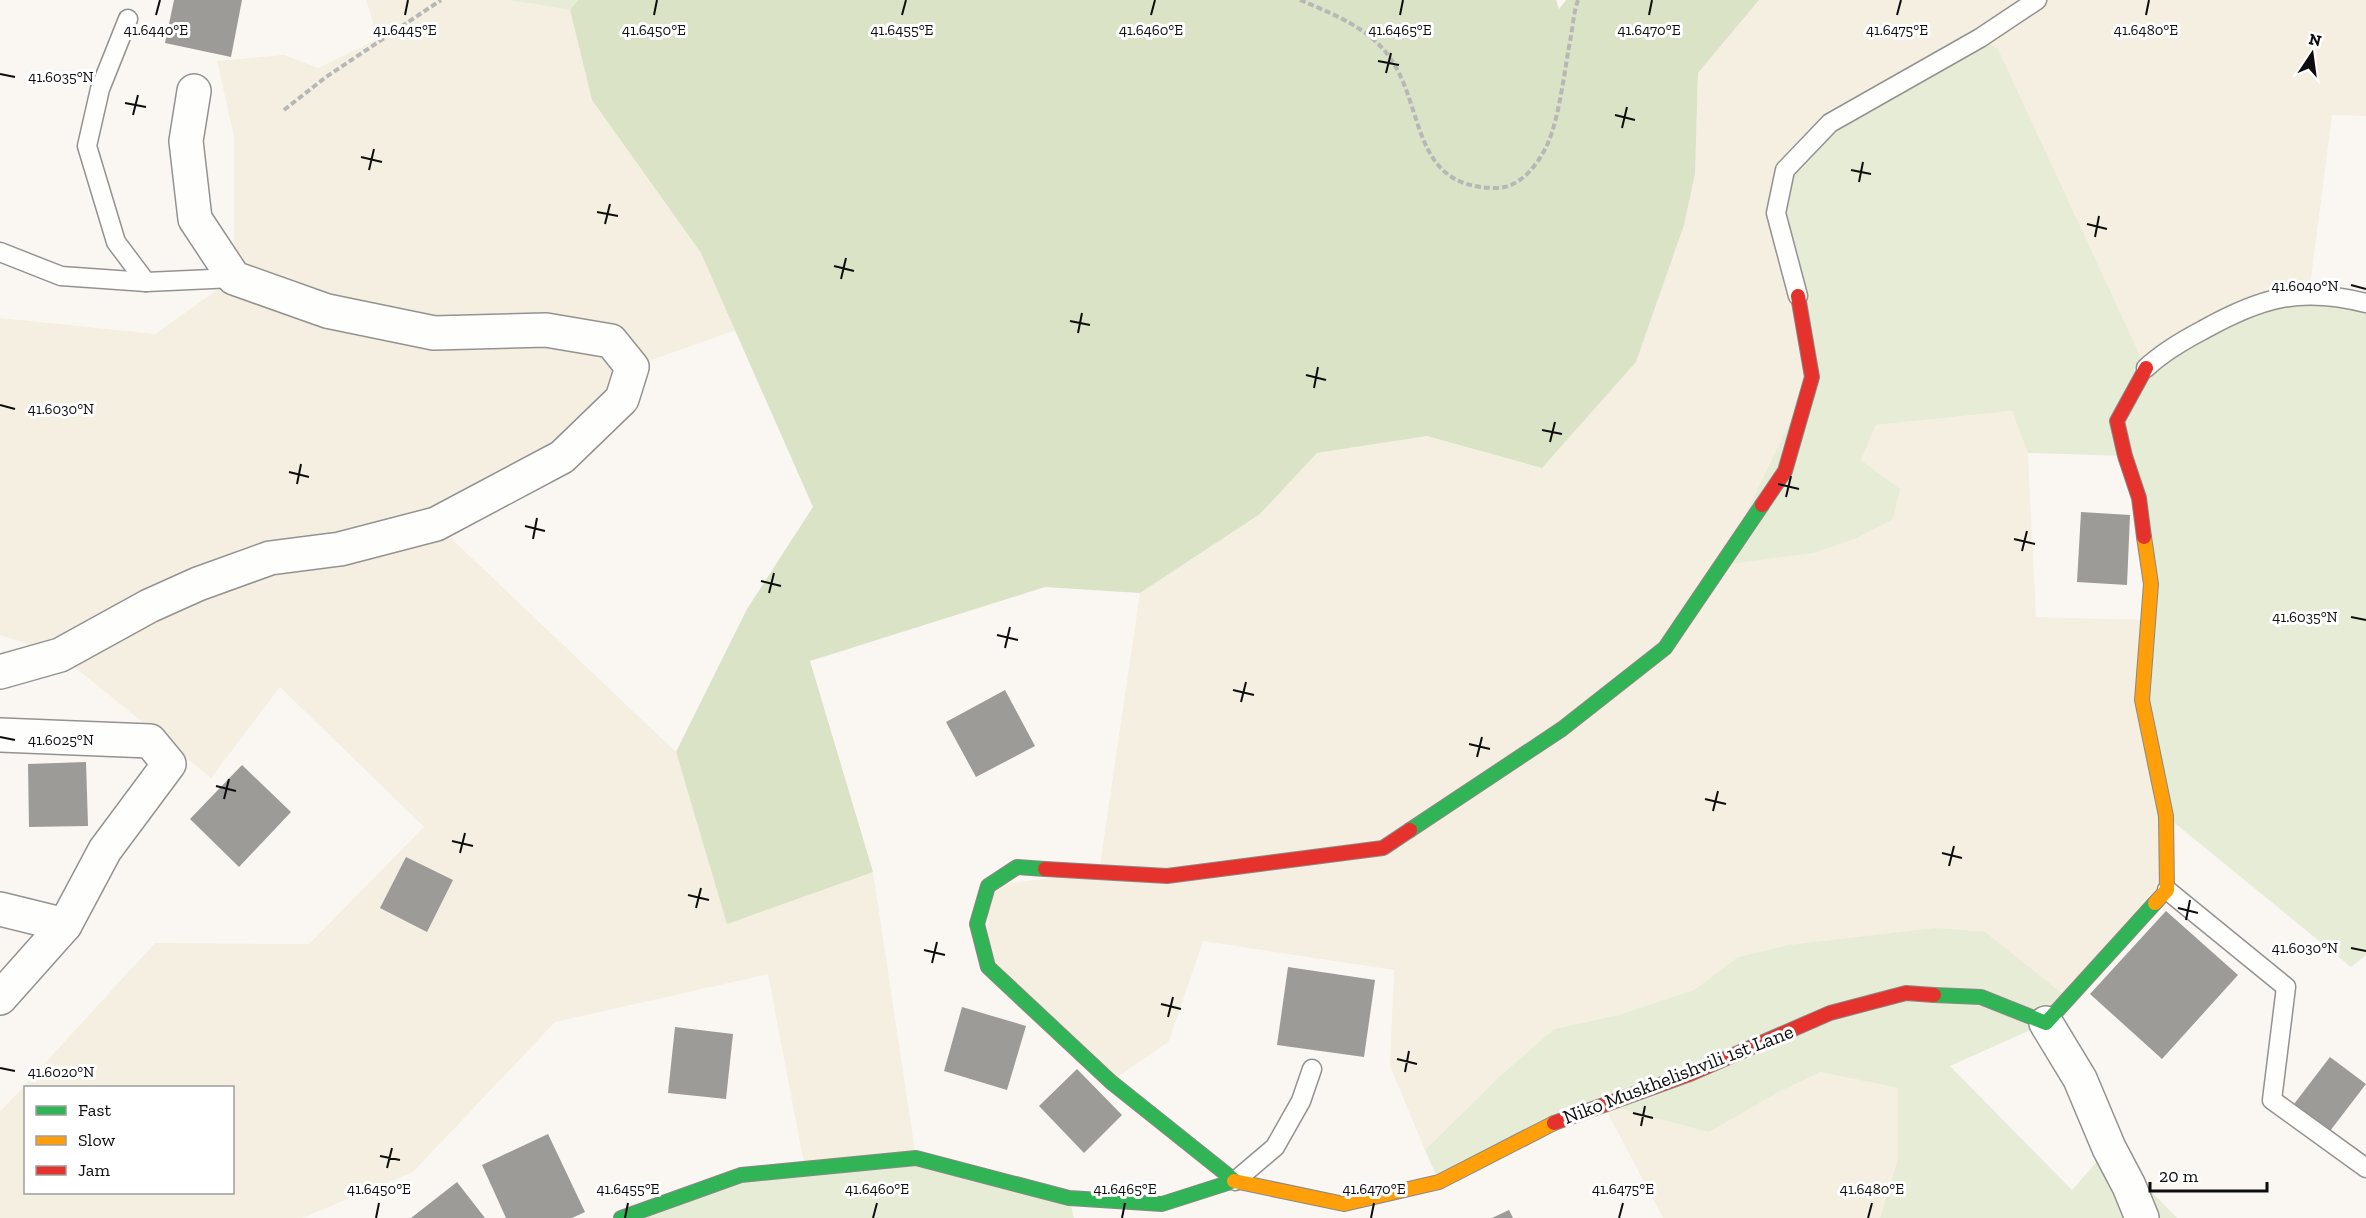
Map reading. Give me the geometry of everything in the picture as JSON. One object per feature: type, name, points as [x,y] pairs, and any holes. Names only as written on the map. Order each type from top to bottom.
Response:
[{"type":"street","points":[[0,672],[60,655],[149,606],[198,584],[270,558],[340,549],[436,524],[562,457],[622,399],[632,367],[611,341],[546,330],[434,333],[327,311],[234,278],[195,219],[186,141],[194,91]]},
{"type":"street","points":[[1235,1181],[1111,1083],[988,967],[977,924],[988,886],[1017,867],[1167,876],[1383,848],[1562,729],[1665,648],[1785,471],[1812,377],[1798,296]]},
{"type":"street","points":[[2142,1218],[2080,1079],[2046,1023],[2167,890],[2166,816],[2142,700],[2151,584],[2139,498],[2125,456],[2117,421],[2146,368]]},
{"type":"street","points":[[0,735],[150,741],[169,764],[105,850],[65,925],[0,998]]},
{"type":"street","points":[[0,909],[65,925]]},
{"type":"street","name":"Niko Muskhelishvili 1st Lane","points":[[621,1218],[741,1175],[916,1158],[1069,1198],[1162,1204],[1235,1181],[1344,1204],[1439,1182],[1565,1117],[1690,1074],[1830,1013],[1906,993],[1981,997],[2046,1023]]},
{"type":"lane","points":[[1798,296],[1776,213],[1785,170],[1830,123],[1980,38],[2037,0]]},
{"type":"lane","points":[[129,19],[100,89],[87,146],[116,242],[146,282]]},
{"type":"lane","points":[[0,252],[61,276],[146,282],[234,278]]},
{"type":"lane","points":[[2146,368],[2163,352],[2237,311],[2269,299],[2306,295],[2366,303]]},
{"type":"lane","points":[[2167,890],[2286,987],[2271,1100],[2366,1168]]},
{"type":"lane","points":[[1235,1181],[1275,1148],[1301,1101],[1312,1068]]},
{"type":"path","points":[[284,110],[326,77],[441,0]]},
{"type":"path","points":[[1300,0],[1334,14],[1365,33],[1387,53],[1401,76],[1426,149],[1443,170],[1459,181],[1480,188],[1503,188],[1521,179],[1535,167],[1549,141],[1578,0]]},
{"type":"shaded area","points":[[366,0],[508,0],[570,10],[592,100],[701,253],[736,330],[632,367],[622,399],[436,524],[676,752],[727,923],[873,872],[916,1158],[805,1169],[768,974],[555,1022],[413,1172],[302,1218],[0,1218],[0,1112],[155,943],[309,944],[424,827],[280,687],[211,778],[60,655],[0,635],[0,318],[155,334],[234,278],[234,136],[217,61],[284,55],[318,68],[378,39]]},
{"type":"shaded area","points":[[1759,0],[2366,0],[2366,116],[2332,115],[2308,302],[2146,368],[1998,49],[1980,38],[1812,377],[1785,471],[1900,489],[1861,460],[1876,425],[2013,411],[2028,453],[2036,617],[2148,620],[2167,890],[2069,999],[1862,938],[1788,945],[1738,957],[1694,990],[1618,1015],[1554,1029],[1500,1076],[1425,1150],[1390,1066],[1394,970],[1203,941],[1169,1041],[1111,1082],[988,967],[988,886],[1099,872],[1140,593],[1260,514],[1317,453],[1427,436],[1542,468],[1636,362],[1684,225],[1695,174],[1698,73]]},
{"type":"shaded area","points":[[1820,1072],[1898,1088],[1898,1159],[1880,1218],[1663,1218],[1603,1104],[1775,1094]]},
{"type":"green space","points":[[508,0],[578,0],[570,10]]},
{"type":"green space","points":[[578,0],[1556,0],[1559,9],[1566,0],[1759,0],[1698,73],[1695,174],[1684,225],[1636,362],[1542,468],[1427,436],[1317,453],[1260,514],[1140,593],[1045,587],[810,661],[873,872],[727,924],[676,752],[747,609],[813,507],[701,253],[592,100],[570,10]]},
{"type":"green space","points":[[1980,38],[1998,49],[2146,368],[2223,321],[2308,302],[2366,310],[2366,955],[2351,967],[2166,816],[2142,700],[2151,584],[2125,456],[2028,453],[2012,411],[1876,425],[1861,460],[1900,489],[1893,519],[1857,538],[1813,553],[1721,565],[1812,377],[1776,213],[1785,170],[1830,123]]},
{"type":"green space","points":[[1936,928],[1985,932],[2069,999],[2046,1023],[1950,1066],[2072,1190],[2109,1148],[2177,1218],[1880,1218],[1898,1159],[1898,1088],[1820,1072],[1775,1094],[1709,1132],[1603,1104],[1439,1182],[1425,1150],[1500,1076],[1554,1029],[1618,1015],[1694,990],[1738,957],[1788,945]]},
{"type":"green space","points":[[916,1158],[1069,1198],[1074,1218],[621,1218],[741,1175]]},
{"type":"building","points":[[174,0],[242,0],[231,57],[165,43]]},
{"type":"building","points":[[2081,512],[2130,515],[2127,585],[2077,582]]},
{"type":"building","points":[[1005,690],[1035,746],[976,777],[946,722]]},
{"type":"building","points":[[86,762],[88,826],[29,827],[28,764]]},
{"type":"building","points":[[242,765],[291,812],[239,867],[190,819]]},
{"type":"building","points":[[406,857],[453,880],[427,932],[380,908]]},
{"type":"building","points":[[2166,911],[2238,975],[2162,1059],[2090,994]]},
{"type":"building","points":[[1288,967],[1375,980],[1364,1057],[1277,1045]]},
{"type":"building","points":[[962,1007],[1026,1026],[1007,1090],[944,1071]]},
{"type":"building","points":[[675,1027],[733,1034],[726,1099],[668,1093]]},
{"type":"building","points":[[2330,1057],[2366,1084],[2330,1131],[2294,1104]]},
{"type":"building","points":[[1077,1069],[1122,1115],[1084,1153],[1039,1106]]},
{"type":"building","points":[[548,1134],[585,1212],[572,1218],[506,1218],[482,1165]]},
{"type":"building","points":[[457,1182],[485,1218],[411,1218]]},
{"type":"building","points":[[1509,1210],[1513,1218],[1492,1218]]},
{"type":"traffic: fast","points":[[1410,830],[1562,729],[1665,648],[1762,505]]},
{"type":"traffic: fast","points":[[1045,869],[1017,867],[988,886],[977,924],[988,967],[1111,1082],[1235,1181]]},
{"type":"traffic: fast","points":[[1934,995],[1981,997],[2046,1023],[2155,903]]},
{"type":"traffic: fast","points":[[621,1218],[741,1175],[916,1158],[1069,1198],[1162,1204],[1234,1181]]},
{"type":"traffic: slow","points":[[2144,537],[2151,584],[2142,700],[2166,816],[2167,890],[2155,903]]},
{"type":"traffic: slow","points":[[1234,1181],[1344,1204],[1439,1182],[1554,1123]]},
{"type":"traffic: jam","points":[[1762,505],[1785,471],[1812,377],[1798,296]]},
{"type":"traffic: jam","points":[[2144,537],[2139,498],[2125,456],[2117,421],[2146,368]]},
{"type":"traffic: jam","points":[[1045,869],[1167,876],[1383,848],[1410,830]]},
{"type":"traffic: jam","points":[[1554,1123],[1690,1074],[1830,1013],[1906,993],[1934,995]]}]
